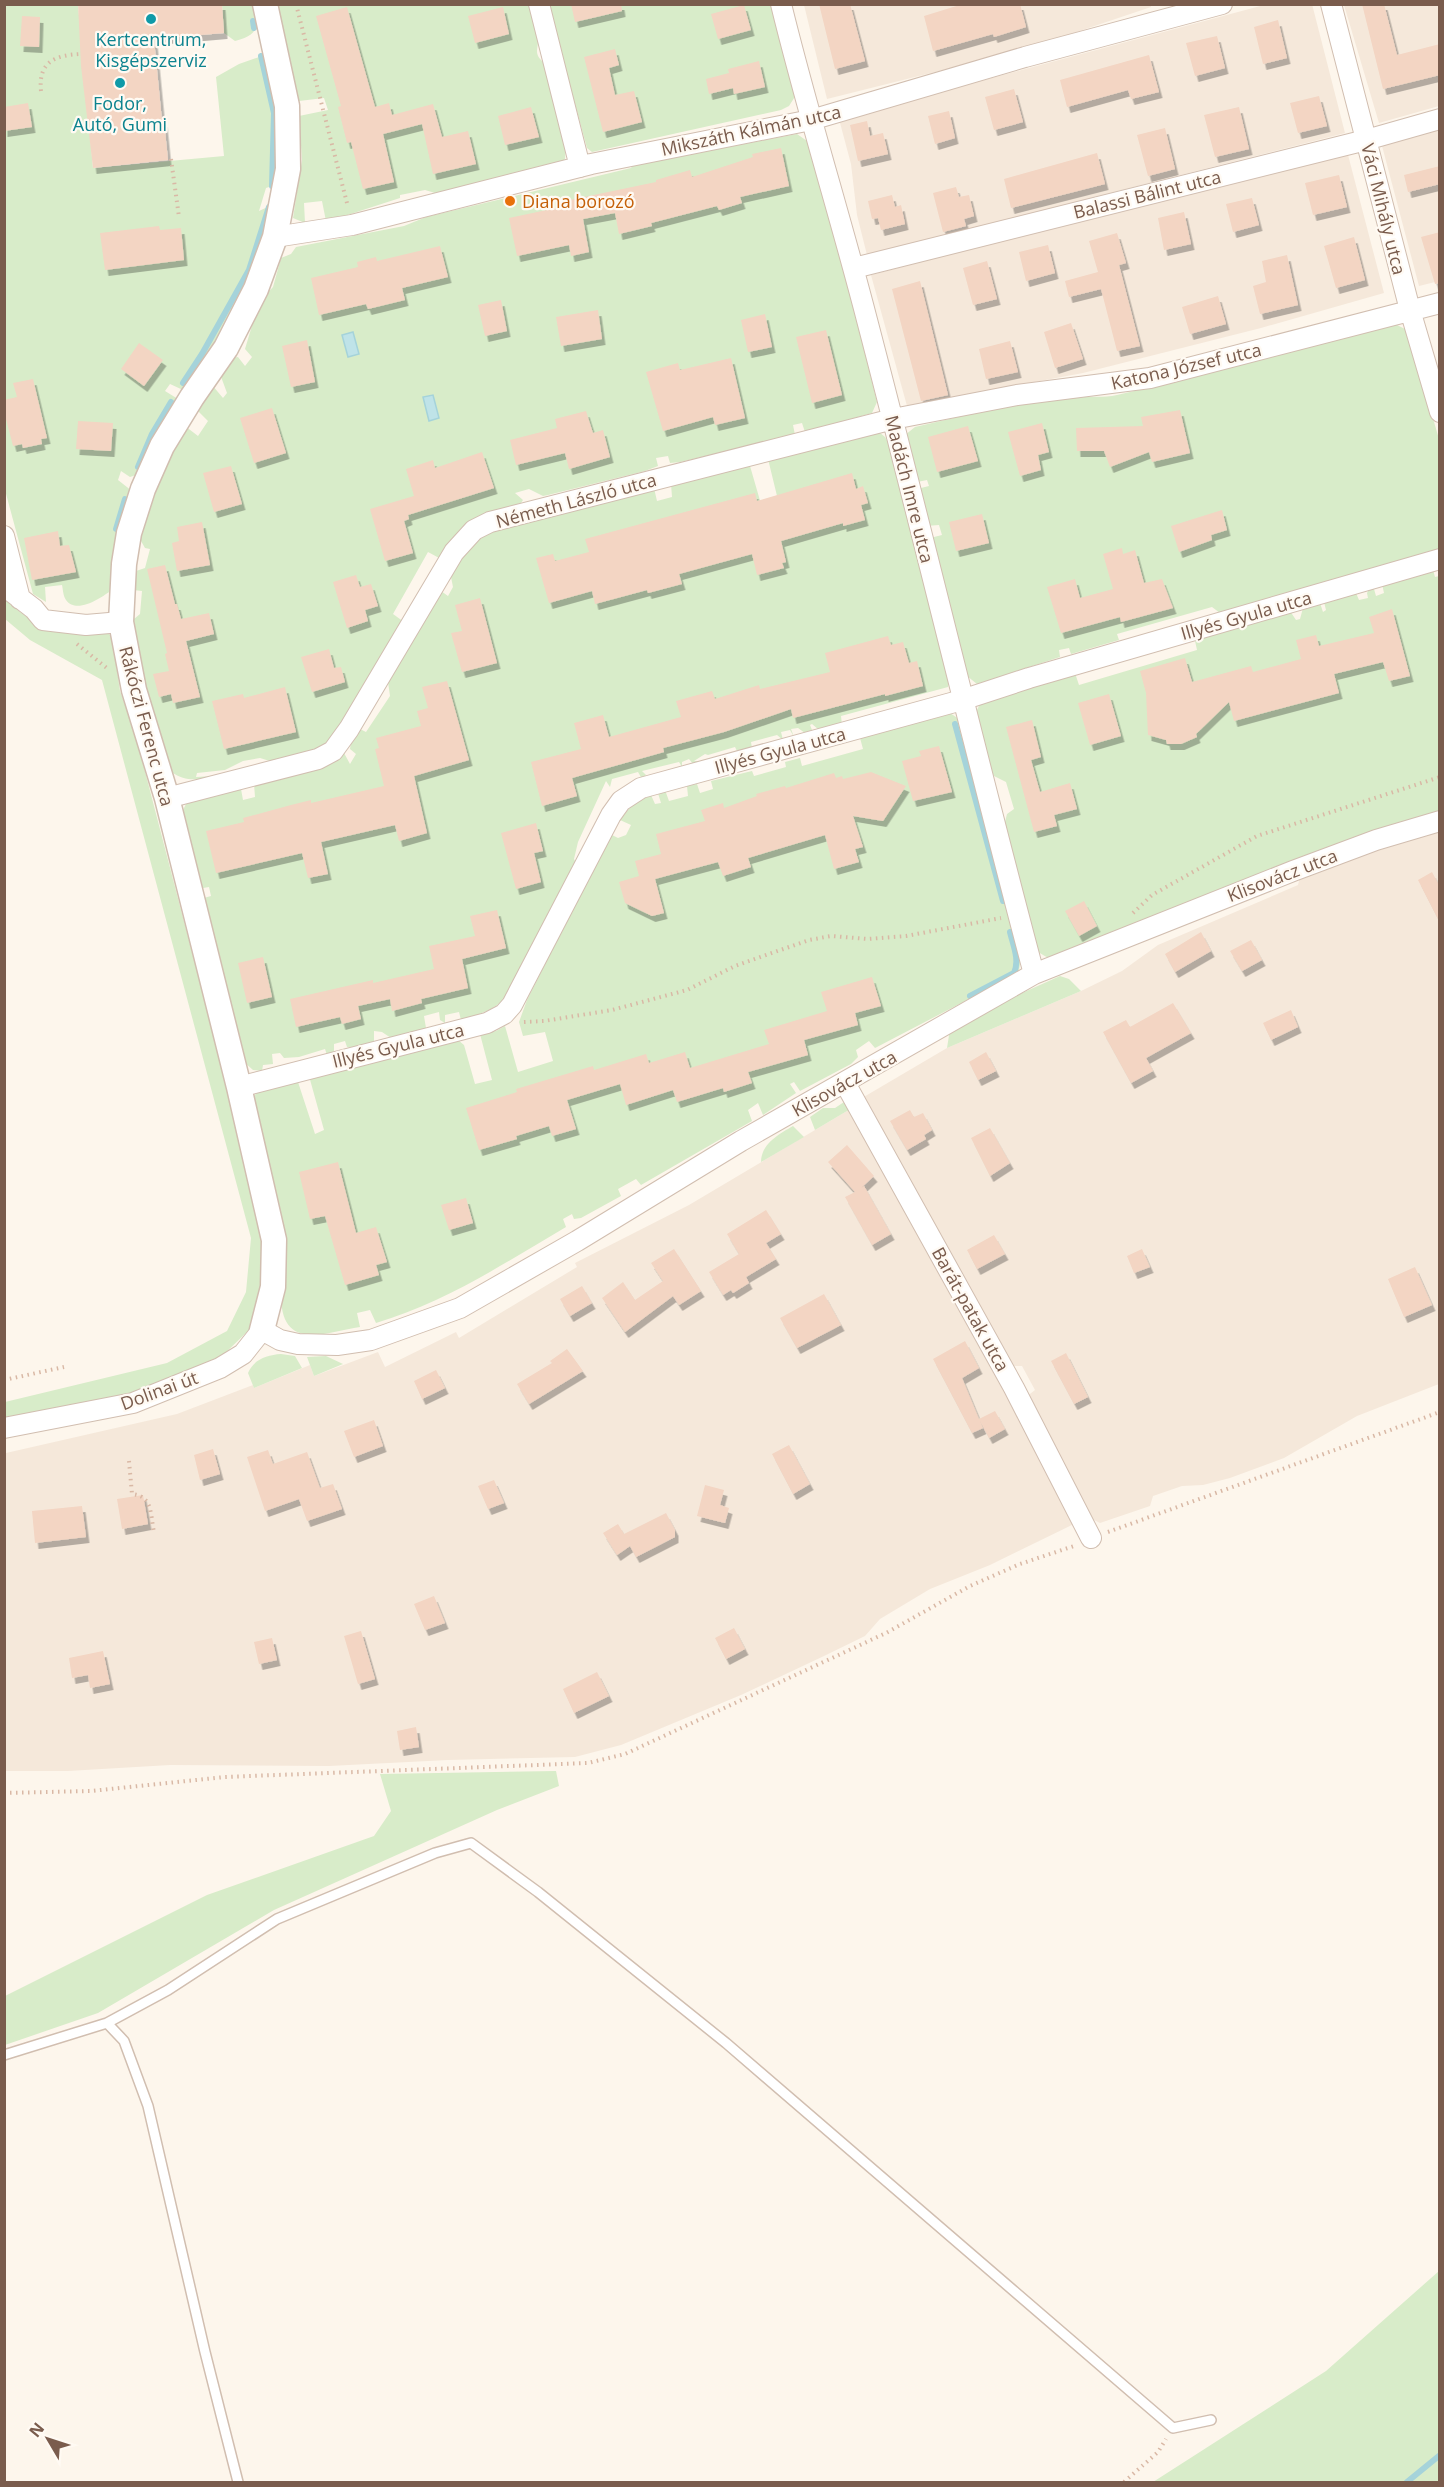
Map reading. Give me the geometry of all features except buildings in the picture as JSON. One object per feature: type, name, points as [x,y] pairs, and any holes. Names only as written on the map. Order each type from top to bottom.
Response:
[{"type":"street","name":"Rákóczi Ferenc utca","points":[[262,1330],[273,1287],[274,1240],[239,1087],[167,798],[134,690],[121,622],[122,586],[128,543],[143,489],[162,446],[226,348],[256,289],[275,237],[288,169],[287,106],[266,4]]},
{"type":"street","points":[[539,4],[580,167]]},
{"type":"street","name":"Madách Imre utca","points":[[781,4],[811,120],[854,268],[962,700],[1034,974]]},
{"type":"street","name":"Mikszáth Kálmán utca","points":[[275,237],[352,225],[580,167],[811,120],[1025,57],[1222,4]]},
{"type":"street","name":"Váci Mihály utca","points":[[1331,4],[1410,310],[1440,412]]},
{"type":"street","name":"Balassi Bálint utca","points":[[854,268],[1366,140],[1440,119]]},
{"type":"street","name":"Katona József utca","points":[[893,419],[1017,395],[1150,378],[1440,303]]},
{"type":"street","name":"Németh László utca","points":[[167,798],[318,759],[333,751],[349,729],[454,552],[474,530],[490,522],[893,419]]},
{"type":"street","points":[[4,537],[12,592],[34,609],[43,620],[87,625],[121,622]]},
{"type":"street","name":"Illyés Gyula utca","points":[[239,1087],[487,1023],[504,1014],[512,1005],[611,815],[621,801],[633,792],[962,700],[1040,674],[1440,559]]},
{"type":"street","name":"Klisovácz utca","points":[[262,1330],[280,1340],[298,1344],[337,1345],[381,1337],[460,1308],[577,1241],[741,1141],[1034,974],[1376,840],[1440,821]]},
{"type":"street","name":"Barát-patak utca","points":[[845,1083],[1009,1378],[1092,1538]]},
{"type":"street","name":"Dolinai út","points":[[4,1428],[133,1403],[220,1368],[243,1353],[262,1330]]},
{"type":"lane","points":[[4,2055],[107,2023],[168,1990],[277,1919],[435,1853],[471,1844],[538,1892],[726,2043],[1173,2428],[1211,2420]]},
{"type":"lane","points":[[107,2023],[124,2041],[148,2106],[205,2352],[238,2482]]},
{"type":"path","points":[[297,4],[352,225]]},
{"type":"path","points":[[41,92],[40,79],[45,66],[58,57],[81,54]]},
{"type":"path","points":[[171,159],[179,217]]},
{"type":"path","points":[[43,620],[134,690]]},
{"type":"path","points":[[1110,943],[1137,908],[1152,896],[1257,836],[1440,777]]},
{"type":"path","points":[[521,1022],[544,1021],[612,1010],[687,990],[735,966],[809,940],[831,936],[868,939],[906,936],[1018,914]]},
{"type":"path","points":[[4,1380],[64,1367]]},
{"type":"path","points":[[4,1793],[91,1791],[225,1777],[588,1763],[625,1754],[886,1633],[970,1586],[1020,1564],[1066,1550],[1092,1538],[1440,1412]]},
{"type":"path","points":[[129,1461],[132,1494],[143,1495],[147,1500],[154,1532]]},
{"type":"path","points":[[1124,2482],[1158,2452],[1173,2428]]},
{"type":"shaded area","points":[[1150,4],[1151,7],[1023,50],[827,99],[804,5]]},
{"type":"shaded area","points":[[1312,4],[1345,133],[867,255],[857,215],[851,164],[839,119],[1264,5]]},
{"type":"shaded area","points":[[1344,5],[1439,5],[1439,106],[1379,123]]},
{"type":"shaded area","points":[[1439,126],[1439,281],[1419,286],[1381,142]]},
{"type":"shaded area","points":[[1347,151],[1384,293],[1261,328],[1083,373],[907,406],[871,275]]},
{"type":"shaded area","points":[[1439,832],[1439,1384],[1357,1416],[1284,1458],[1230,1478],[1203,1485],[1182,1486],[1153,1496],[1150,1506],[1100,1523],[1088,1517],[1026,1397],[1035,1390],[1022,1366],[1009,1366],[862,1098],[947,1048],[1081,991],[1122,971],[1158,945],[1298,885],[1300,877],[1397,843]]},
{"type":"shaded area","points":[[847,1111],[855,1113],[884,1159],[1074,1524],[990,1565],[930,1589],[880,1619],[865,1636],[741,1695],[621,1745],[575,1757],[329,1766],[170,1765],[68,1771],[5,1771],[6,1453],[177,1414],[253,1385],[254,1388],[310,1365],[314,1376],[378,1352],[385,1367],[456,1332],[459,1338],[577,1267],[575,1263],[689,1205]]},
{"type":"green space","points":[[4,5],[78,5],[93,168],[224,156],[216,77],[239,64],[265,55],[276,120],[275,170],[272,186],[266,188],[259,211],[274,204],[246,286],[211,349],[183,390],[170,384],[165,391],[178,399],[142,468],[136,475],[130,477],[121,471],[118,480],[132,491],[112,590],[96,600],[76,606],[66,600],[62,585],[45,587],[46,602],[33,594],[5,490]]},
{"type":"green space","points":[[222,5],[253,5],[256,24],[249,36],[235,41],[224,33]]},
{"type":"green space","points":[[278,5],[530,5],[538,33],[537,54],[548,66],[566,143],[565,159],[560,163],[435,193],[425,190],[400,195],[400,198],[332,220],[326,221],[322,201],[304,203],[305,223],[293,218],[302,160],[299,116],[328,110],[324,98],[299,101]]},
{"type":"green space","points":[[548,5],[773,5],[796,95],[789,106],[781,110],[592,152],[587,148]]},
{"type":"green space","points":[[797,134],[807,141],[845,273],[877,402],[872,413],[805,432],[802,423],[793,425],[795,435],[680,462],[670,463],[668,456],[656,458],[658,466],[645,471],[548,495],[543,496],[529,489],[515,493],[523,500],[521,503],[487,514],[441,559],[428,552],[393,614],[404,622],[352,709],[331,740],[319,750],[273,762],[260,758],[243,761],[225,770],[197,773],[196,777],[215,776],[203,778],[187,779],[171,772],[147,697],[135,639],[134,619],[140,614],[142,591],[133,590],[136,571],[145,568],[150,549],[145,548],[140,533],[165,462],[185,426],[198,436],[208,421],[194,407],[212,385],[223,398],[227,393],[220,374],[232,358],[238,357],[245,366],[252,357],[245,349],[254,319],[264,297],[273,287],[281,258],[291,254],[296,247],[404,226],[426,217],[631,168],[633,165]]},
{"type":"green space","points":[[1395,324],[1408,333],[1439,439],[1439,550],[1220,613],[1212,607],[1117,634],[1119,640],[1071,654],[1069,648],[1059,650],[1060,657],[977,684],[967,676],[930,538],[942,535],[939,525],[926,526],[917,489],[929,486],[927,480],[917,482],[905,435],[915,427],[1025,403],[1062,397],[1117,395],[1325,340]]},
{"type":"green space","points":[[879,432],[888,442],[949,681],[948,687],[841,716],[842,725],[819,730],[812,724],[810,725],[812,730],[805,733],[798,728],[791,729],[794,737],[790,730],[781,732],[783,740],[777,735],[751,742],[752,748],[737,751],[735,747],[705,754],[694,761],[708,761],[693,764],[689,759],[682,762],[682,767],[679,762],[642,771],[646,775],[642,779],[638,772],[612,779],[610,787],[606,781],[578,842],[574,859],[576,863],[505,999],[495,1007],[461,1020],[459,1012],[445,1015],[445,1023],[440,1020],[439,1012],[424,1016],[426,1028],[391,1038],[382,1032],[374,1031],[374,1042],[351,1048],[347,1047],[345,1041],[334,1044],[334,1053],[327,1055],[325,1049],[299,1057],[284,1058],[280,1053],[272,1054],[273,1064],[263,1065],[262,1071],[253,1070],[244,1062],[200,899],[211,896],[209,887],[197,889],[181,814],[187,802],[241,789],[243,800],[255,797],[254,784],[327,765],[344,753],[350,764],[356,754],[350,749],[351,742],[360,729],[366,732],[390,696],[388,682],[441,591],[448,596],[453,587],[451,577],[458,560],[482,534],[539,515],[654,488],[657,501],[672,497],[671,484],[750,466],[761,504],[778,500],[768,459]]},
{"type":"green space","points":[[1433,570],[1435,577],[1439,576],[1439,814],[1050,959],[1038,952],[1005,822],[1007,814],[1014,809],[1006,782],[994,776],[992,772],[976,718],[980,704],[1075,673],[1079,685],[1197,650],[1194,636],[1290,611],[1296,620],[1300,619],[1303,608],[1320,603],[1323,612],[1326,610],[1324,602],[1356,593],[1359,600],[1368,598],[1367,593],[1370,587],[1374,589],[1376,596],[1384,593],[1382,584]]},
{"type":"green space","points":[[4,598],[29,618],[51,628],[106,631],[112,637],[120,691],[135,733],[266,1237],[261,1293],[251,1328],[216,1362],[143,1391],[5,1422],[5,1402],[167,1363],[227,1331],[246,1292],[251,1238],[102,680],[30,640],[5,619]]},
{"type":"green space","points":[[950,713],[959,719],[1021,959],[1019,970],[1015,975],[875,1048],[869,1041],[856,1050],[858,1057],[851,1064],[800,1091],[794,1082],[790,1084],[796,1093],[763,1115],[758,1103],[748,1110],[752,1121],[641,1185],[636,1179],[618,1189],[621,1196],[581,1218],[574,1219],[572,1214],[563,1219],[566,1227],[497,1268],[426,1305],[376,1323],[370,1310],[357,1313],[360,1327],[333,1332],[307,1334],[297,1332],[289,1325],[283,1314],[253,1098],[257,1092],[298,1082],[315,1134],[324,1130],[309,1076],[458,1040],[464,1045],[475,1084],[492,1080],[480,1034],[496,1031],[505,1026],[518,1072],[553,1061],[545,1032],[523,1036],[519,1022],[527,1000],[610,834],[618,838],[626,835],[631,825],[620,820],[632,805],[651,795],[655,804],[661,803],[657,790],[665,790],[669,801],[688,796],[687,786],[697,784],[700,793],[713,789],[711,781],[752,771],[754,776],[786,767],[785,762],[800,758],[802,766],[863,749],[860,738]]},
{"type":"green space","points":[[1060,976],[1069,979],[1081,991],[947,1048],[950,1029],[980,1012]]},
{"type":"green space","points":[[844,1102],[855,1113],[847,1111],[815,1130],[810,1117],[823,1108],[835,1108]]},
{"type":"green space","points":[[793,1126],[804,1137],[761,1162],[767,1145]]},
{"type":"green space","points":[[271,1355],[295,1356],[302,1368],[254,1388],[248,1373],[254,1364]]},
{"type":"green space","points":[[326,1356],[343,1364],[314,1376],[307,1357]]},
{"type":"green space","points":[[556,1771],[559,1786],[497,1810],[274,1910],[98,2013],[5,2045],[5,1996],[207,1895],[374,1836],[391,1811],[380,1774]]},
{"type":"green space","points":[[1439,2271],[1439,2482],[1153,2482],[1326,2371]]},
{"type":"water","points":[[353,332],[359,354],[348,357],[342,335]]},
{"type":"water","points":[[433,395],[439,418],[429,421],[423,397]]},
{"type":"waterway","points":[[253,21],[254,28]]},
{"type":"waterway","points":[[261,56],[274,113],[272,186]]},
{"type":"waterway","points":[[183,383],[249,270],[269,207]]},
{"type":"waterway","points":[[138,467],[152,434],[171,402]]},
{"type":"waterway","points":[[116,529],[125,499]]},
{"type":"waterway","points":[[955,724],[1003,901]]},
{"type":"waterway","points":[[970,996],[1014,973],[1016,958],[1010,932]]},
{"type":"waterway","points":[[1407,2482],[1440,2455]]},
{"type":"place","name":"Kertcentrum, Kisgépszerviz","points":[[151,19]]},
{"type":"place","name":"Fodor, Autó, Gumi","points":[[120,83]]},
{"type":"place","name":"Diana borozó","points":[[510,201]]}]
